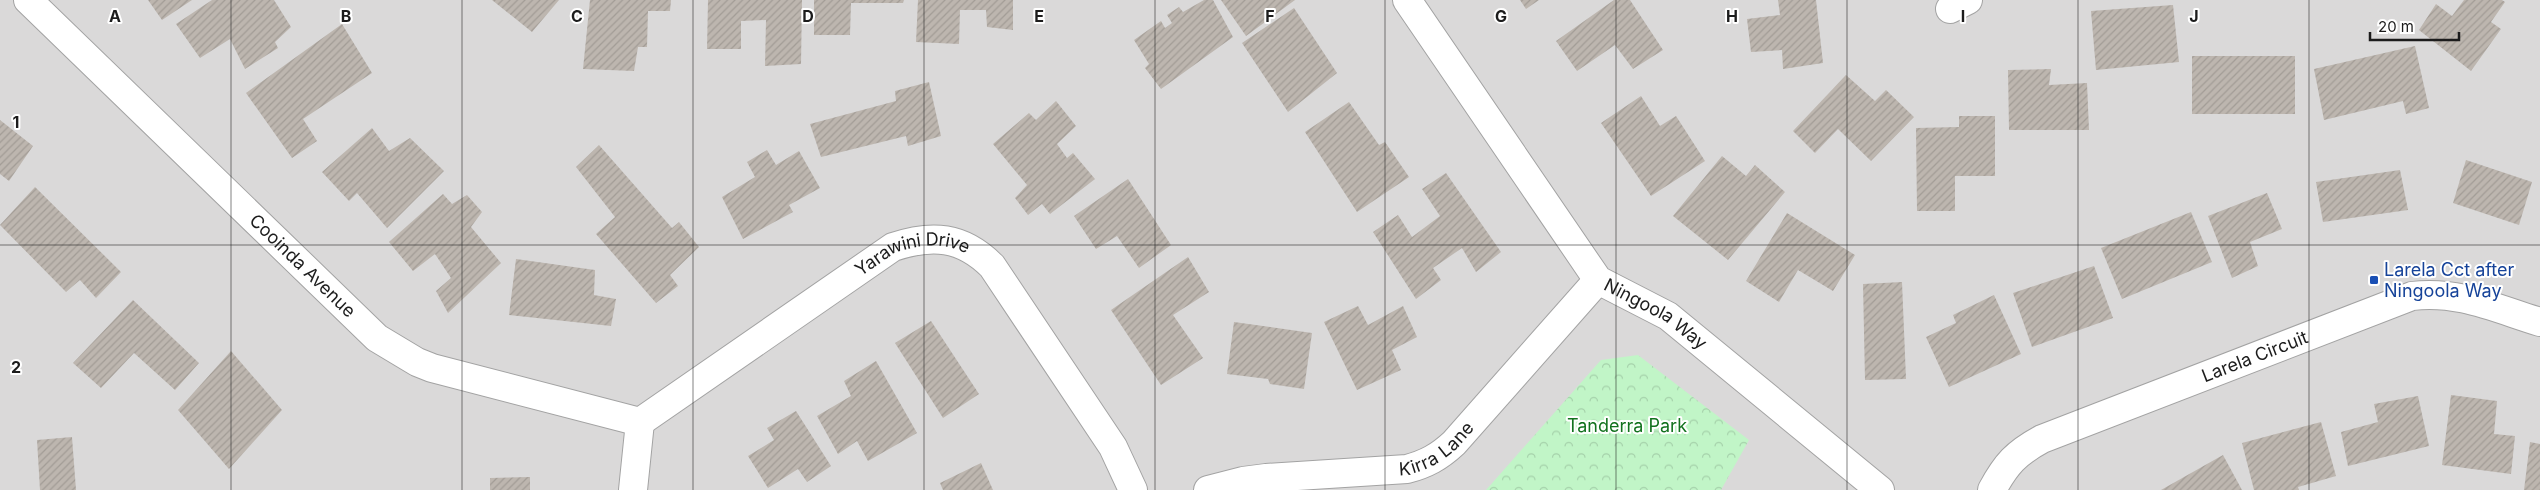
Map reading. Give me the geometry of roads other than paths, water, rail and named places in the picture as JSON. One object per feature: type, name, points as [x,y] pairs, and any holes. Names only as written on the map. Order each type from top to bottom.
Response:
[{"type":"street","name":"Cooinda Avenue","points":[[28,0],[377,338],[417,362],[432,368],[640,422]]},
{"type":"street","name":"Ningoola Way","points":[[1407,0],[1598,280],[1668,316],[1880,490]]},
{"type":"street","name":"Yarawini Drive","points":[[640,422],[894,247],[913,241],[939,239],[962,244],[977,251],[992,266],[1113,447],[1133,490]]},
{"type":"street","name":"Kirra Lane","points":[[1208,490],[1251,480],[1407,470],[1424,465],[1440,456],[1454,444],[1598,280]]},
{"type":"street","name":"Larela Circuit","points":[[1992,490],[2009,462],[2021,450],[2042,439],[2412,296],[2434,293],[2458,296],[2540,322]]},
{"type":"street","points":[[633,490],[640,422]]},
{"type":"place","name":"Larela Cct after Ningoola Way","points":[[2374,280]]},
{"type":"park label","name":"Tanderra Park","points":[[1627,426]]}]
